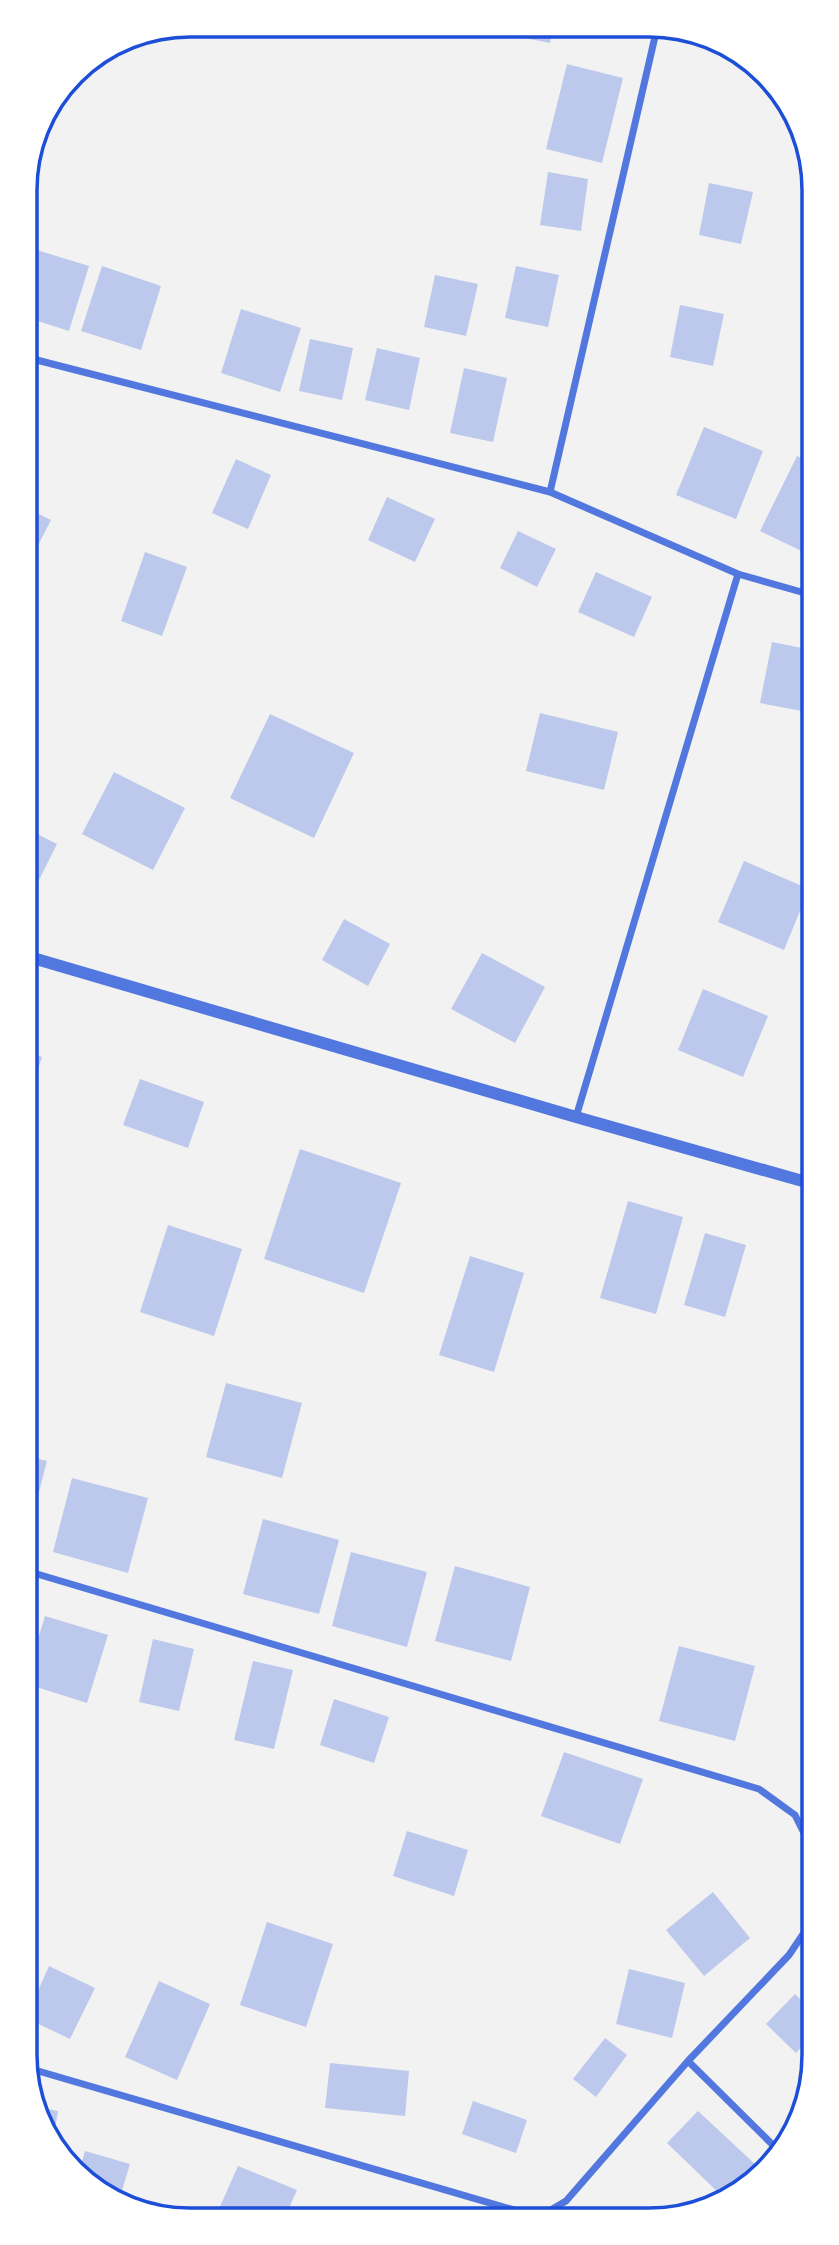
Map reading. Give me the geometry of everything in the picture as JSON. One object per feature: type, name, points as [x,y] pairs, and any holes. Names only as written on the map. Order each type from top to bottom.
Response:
[{"type":"street","points":[[550,492],[655,37]]},
{"type":"street","points":[[37,360],[550,492],[738,574],[802,592]]},
{"type":"street","points":[[576,1117],[738,574]]},
{"type":"street","points":[[37,959],[802,1181]]},
{"type":"street","points":[[37,1574],[759,1789],[795,1815],[802,1829]]},
{"type":"street","points":[[554,2208],[566,2201],[688,2061],[789,1955],[802,1936]]},
{"type":"street","points":[[688,2061],[773,2144]]},
{"type":"street","points":[[38,2071],[507,2208]]},
{"type":"building","points":[[519,37],[551,37],[550,43]]},
{"type":"building","points":[[567,64],[623,78],[602,163],[546,149]]},
{"type":"building","points":[[548,172],[588,179],[581,231],[540,225]]},
{"type":"building","points":[[709,183],[753,192],[741,244],[699,235]]},
{"type":"building","points":[[37,250],[89,266],[69,331],[37,321]]},
{"type":"building","points":[[102,266],[161,286],[141,350],[81,331]]},
{"type":"building","points":[[516,266],[559,275],[548,327],[505,318]]},
{"type":"building","points":[[435,275],[478,284],[466,336],[424,327]]},
{"type":"building","points":[[680,305],[724,314],[713,366],[670,357]]},
{"type":"building","points":[[241,309],[301,328],[280,392],[221,373]]},
{"type":"building","points":[[310,339],[353,348],[342,400],[299,391]]},
{"type":"building","points":[[377,348],[420,358],[409,410],[365,400]]},
{"type":"building","points":[[464,368],[507,378],[493,442],[450,433]]},
{"type":"building","points":[[704,427],[763,451],[736,519],[676,495]]},
{"type":"building","points":[[797,456],[802,458],[802,551],[760,531]]},
{"type":"building","points":[[236,459],[271,475],[248,529],[212,513]]},
{"type":"building","points":[[387,497],[435,519],[415,562],[368,540]]},
{"type":"building","points":[[37,513],[51,520],[37,547]]},
{"type":"building","points":[[518,531],[556,549],[537,587],[500,568]]},
{"type":"building","points":[[145,552],[187,567],[162,636],[121,621]]},
{"type":"building","points":[[596,572],[652,597],[634,637],[578,612]]},
{"type":"building","points":[[772,642],[802,648],[802,711],[760,703]]},
{"type":"building","points":[[540,713],[618,732],[604,790],[526,771]]},
{"type":"building","points":[[270,714],[354,753],[314,838],[230,798]]},
{"type":"building","points":[[114,772],[185,808],[153,870],[82,834]]},
{"type":"building","points":[[37,834],[57,844],[37,884]]},
{"type":"building","points":[[744,861],[802,886],[802,906],[784,950],[718,922]]},
{"type":"building","points":[[344,919],[390,944],[368,986],[322,960]]},
{"type":"building","points":[[482,953],[545,987],[515,1043],[451,1009]]},
{"type":"building","points":[[703,989],[768,1016],[743,1077],[678,1050]]},
{"type":"building","points":[[37,1055],[42,1057],[37,1072]]},
{"type":"building","points":[[140,1079],[204,1102],[188,1148],[123,1125]]},
{"type":"building","points":[[300,1149],[401,1183],[364,1293],[264,1259]]},
{"type":"building","points":[[628,1201],[683,1217],[656,1314],[600,1298]]},
{"type":"building","points":[[168,1225],[242,1249],[214,1336],[140,1312]]},
{"type":"building","points":[[705,1233],[746,1245],[725,1317],[684,1305]]},
{"type":"building","points":[[470,1256],[524,1273],[494,1372],[439,1355]]},
{"type":"building","points":[[226,1383],[302,1403],[282,1478],[206,1457]]},
{"type":"building","points":[[37,1458],[47,1461],[37,1499]]},
{"type":"building","points":[[72,1478],[148,1498],[128,1573],[53,1552]]},
{"type":"building","points":[[263,1519],[339,1540],[319,1614],[243,1594]]},
{"type":"building","points":[[351,1552],[427,1572],[407,1647],[332,1626]]},
{"type":"building","points":[[455,1566],[530,1587],[511,1661],[435,1641]]},
{"type":"building","points":[[45,1616],[108,1635],[87,1703],[37,1687],[37,1642]]},
{"type":"building","points":[[153,1639],[194,1649],[179,1711],[139,1702]]},
{"type":"building","points":[[679,1646],[755,1666],[735,1741],[659,1721]]},
{"type":"building","points":[[253,1661],[293,1670],[274,1749],[234,1740]]},
{"type":"building","points":[[334,1699],[389,1717],[374,1763],[320,1745]]},
{"type":"building","points":[[564,1752],[643,1779],[620,1844],[541,1816]]},
{"type":"building","points":[[407,1831],[468,1850],[454,1896],[393,1876]]},
{"type":"building","points":[[713,1892],[750,1938],[704,1976],[666,1930]]},
{"type":"building","points":[[267,1922],[333,1944],[306,2027],[240,2005]]},
{"type":"building","points":[[49,1966],[95,1988],[70,2039],[37,2023],[37,1993]]},
{"type":"building","points":[[629,1969],[685,1983],[672,2038],[616,2024]]},
{"type":"building","points":[[159,1981],[210,2004],[177,2080],[125,2057]]},
{"type":"building","points":[[795,1994],[802,2001],[802,2047],[796,2053],[766,2024]]},
{"type":"building","points":[[605,2038],[627,2055],[596,2097],[573,2079]]},
{"type":"building","points":[[330,2063],[409,2071],[405,2116],[325,2108]]},
{"type":"building","points":[[473,2101],[527,2120],[516,2153],[462,2134]]},
{"type":"building","points":[[46,2109],[58,2111],[55,2128]]},
{"type":"building","points":[[698,2111],[755,2165],[718,2192],[667,2143]]},
{"type":"building","points":[[85,2151],[130,2164],[122,2192],[97,2177],[82,2163]]},
{"type":"building","points":[[238,2166],[297,2190],[289,2208],[219,2208]]}]
